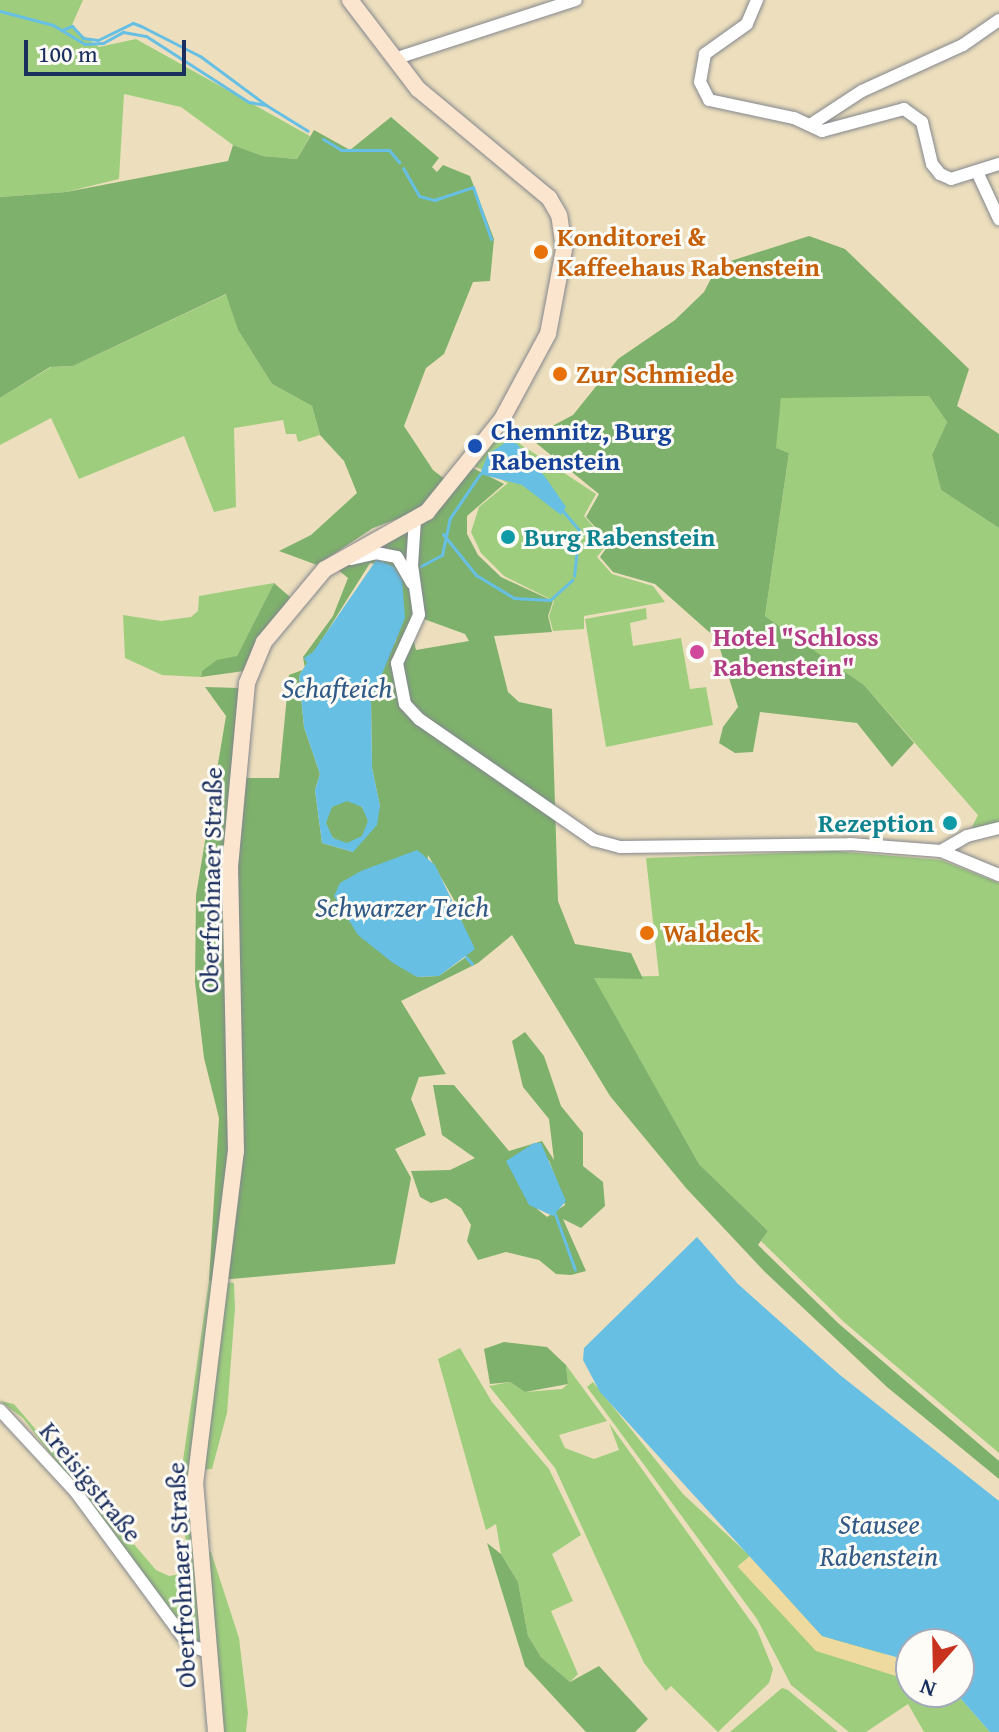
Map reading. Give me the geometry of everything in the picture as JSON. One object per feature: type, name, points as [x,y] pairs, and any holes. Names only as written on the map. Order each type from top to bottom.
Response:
[{"type":"main road","name":"Oberfrohnaer Straße","points":[[216,1732],[195,1484],[236,1152],[230,867],[238,754],[247,683],[264,642],[335,562],[415,519],[456,481],[502,419],[548,334],[564,249],[559,215],[549,198],[418,89],[350,0]]},
{"type":"street","points":[[397,58],[576,0]]},
{"type":"street","points":[[757,0],[747,24],[705,54],[700,82],[709,100],[835,131],[904,109],[922,122],[932,164],[940,174],[951,179],[978,174],[999,164]]},
{"type":"street","points":[[810,125],[862,91],[963,45],[999,20]]},
{"type":"street","points":[[978,174],[999,219]]},
{"type":"street","points":[[415,519],[413,586],[419,615],[397,663],[405,704],[419,719],[594,840],[620,847],[850,844],[941,851],[999,875]]},
{"type":"street","points":[[335,562],[385,553],[397,557],[413,586]]},
{"type":"street","points":[[941,851],[967,836],[999,828]]},
{"type":"street","name":"Kreisigstraße","points":[[0,1410],[75,1491],[189,1645],[208,1652]]},
{"type":"green space","points":[[0,0],[83,0],[71,27],[99,47],[136,39],[310,136],[297,159],[263,156],[233,145],[181,107],[124,94],[119,179],[66,192],[0,197]]},
{"type":"green space","points":[[391,117],[439,158],[432,167],[437,172],[443,165],[470,176],[494,239],[490,281],[473,282],[444,354],[426,368],[404,426],[433,470],[446,480],[421,510],[373,528],[317,565],[279,551],[311,535],[357,493],[344,461],[320,435],[312,406],[272,384],[238,330],[226,294],[73,366],[50,367],[0,398],[0,197],[66,192],[228,161],[233,145],[263,156],[297,159],[314,130],[350,150]]},
{"type":"green space","points":[[809,236],[845,249],[969,369],[957,406],[999,434],[999,528],[941,490],[932,455],[947,422],[929,396],[781,398],[776,448],[789,453],[765,616],[864,685],[914,743],[892,767],[857,723],[760,712],[753,752],[735,753],[719,743],[723,727],[738,707],[717,639],[655,584],[613,572],[600,557],[610,543],[586,517],[599,494],[520,430],[539,433],[573,415],[618,359],[675,320],[704,292],[718,265]]},
{"type":"green space","points":[[227,294],[238,330],[272,384],[312,406],[320,435],[298,442],[296,434],[286,434],[283,420],[234,428],[236,507],[214,512],[184,436],[79,479],[51,418],[0,445],[0,398],[51,367],[73,366]]},
{"type":"green space","points":[[929,396],[947,422],[932,455],[941,490],[999,528],[999,826],[969,833],[978,815],[864,685],[765,616],[789,453],[775,448],[781,397]]},
{"type":"green space","points":[[502,432],[596,494],[584,516],[608,543],[597,557],[612,574],[653,586],[665,602],[584,616],[584,629],[553,631],[549,616],[554,601],[504,576],[481,553],[471,532],[479,507],[508,483],[474,466]]},
{"type":"green space","points":[[473,468],[504,484],[467,516],[467,534],[478,555],[501,577],[553,601],[548,616],[552,632],[494,636],[508,692],[519,702],[552,709],[558,901],[575,944],[631,953],[643,979],[594,978],[699,1164],[768,1231],[758,1245],[838,1323],[999,1461],[999,1479],[887,1387],[765,1272],[686,1188],[610,1096],[512,935],[478,963],[401,1001],[446,1074],[419,1077],[411,1099],[426,1135],[395,1149],[411,1178],[395,1264],[209,1281],[219,1118],[204,1058],[195,982],[196,895],[226,716],[205,687],[239,688],[231,778],[279,778],[289,675],[303,670],[299,676],[304,727],[320,774],[315,790],[322,843],[353,852],[380,806],[372,768],[371,701],[383,662],[396,641],[402,580],[394,567],[370,563],[305,667],[303,657],[333,616],[348,578],[337,569],[424,520]],"holes":[[[421,618],[465,634],[469,641],[416,650],[413,638]],[[428,855],[460,910],[466,957],[439,976],[417,977]]]},
{"type":"green space","points":[[274,583],[237,656],[202,671],[201,677],[162,675],[125,658],[123,615],[161,621],[191,617],[198,611],[199,596]]},
{"type":"green space","points":[[274,583],[290,597],[244,671],[201,677],[202,671],[217,660],[237,656]]},
{"type":"green space","points":[[646,608],[647,619],[630,623],[633,646],[681,638],[690,689],[706,687],[713,725],[606,747],[585,619]]},
{"type":"green space","points":[[347,801],[362,807],[368,822],[362,837],[347,843],[332,837],[326,822],[332,807]]},
{"type":"green space","points":[[835,851],[941,860],[999,883],[999,1453],[845,1323],[761,1241],[768,1231],[699,1164],[593,977],[659,976],[646,858]]},
{"type":"green space","points":[[525,1032],[544,1056],[561,1106],[583,1133],[583,1166],[603,1182],[605,1206],[581,1228],[563,1219],[586,1271],[571,1275],[556,1274],[539,1260],[506,1252],[478,1260],[467,1241],[471,1225],[461,1208],[446,1198],[431,1203],[420,1197],[411,1171],[450,1170],[475,1158],[442,1135],[433,1085],[454,1085],[509,1151],[542,1141],[554,1160],[549,1119],[523,1087],[512,1041]],"holes":[[[549,1160],[565,1205],[547,1217],[537,1209]]]},
{"type":"green space","points":[[209,1281],[234,1283],[235,1308],[227,1413],[212,1469],[192,1470],[194,1546],[211,1552],[239,1638],[248,1713],[246,1732],[224,1732],[216,1653],[193,1641],[23,1418],[0,1401],[14,1404],[156,1570],[169,1576],[181,1574],[187,1555],[180,1481]]},
{"type":"green space","points":[[504,1342],[547,1347],[566,1365],[568,1384],[525,1392],[510,1382],[490,1384],[484,1349]]},
{"type":"green space","points":[[460,1348],[492,1402],[549,1469],[581,1535],[552,1554],[573,1601],[551,1611],[578,1674],[570,1682],[541,1657],[528,1636],[518,1582],[501,1554],[496,1524],[486,1530],[438,1359]]},
{"type":"green space","points":[[566,1365],[607,1421],[559,1435],[565,1448],[594,1459],[619,1450],[609,1423],[757,1630],[773,1669],[769,1683],[718,1732],[671,1686],[666,1691],[644,1663],[555,1468],[489,1386],[510,1382],[525,1392],[562,1389],[568,1384]]},
{"type":"green space","points":[[593,1382],[683,1494],[750,1556],[738,1566],[895,1660],[895,1708],[902,1708],[866,1732],[849,1732],[791,1685],[757,1619],[587,1387]]},
{"type":"green space","points":[[487,1543],[501,1554],[518,1582],[528,1636],[541,1657],[570,1682],[599,1666],[648,1719],[635,1732],[586,1732],[525,1666]]},
{"type":"green space","points":[[782,1688],[788,1690],[838,1732],[730,1732]]},
{"type":"green space","points":[[910,1708],[969,1708],[990,1732],[924,1732]]},
{"type":"sand","points":[[750,1556],[822,1636],[895,1657],[895,1676],[816,1651],[738,1567]]},
{"type":"water","points":[[508,441],[517,444],[546,478],[566,507],[561,515],[522,485],[480,474],[488,454]]},
{"type":"water","name":"Schafteich","points":[[377,559],[394,567],[402,580],[405,618],[371,701],[372,768],[380,806],[377,825],[353,852],[322,843],[315,790],[320,774],[304,727],[299,676],[307,663],[304,658],[313,652]],"holes":[[[347,801],[362,807],[368,821],[362,836],[347,843],[333,838],[326,823],[332,807]]]},
{"type":"water","name":"Schwarzer Teich","points":[[417,850],[435,865],[475,949],[439,976],[417,977],[393,963],[358,935],[334,896],[340,883],[361,871]]},
{"type":"water","points":[[534,1143],[541,1143],[566,1201],[553,1216],[529,1205],[506,1161]]},
{"type":"water","name":"Stausee Rabenstein","points":[[697,1237],[738,1284],[840,1375],[999,1501],[999,1732],[990,1732],[969,1708],[975,1708],[975,1628],[895,1628],[895,1657],[822,1636],[600,1392],[583,1360],[584,1348]]},
{"type":"waterway","points":[[0,11],[53,25],[85,44],[103,43],[123,32],[146,36],[249,102],[266,105],[308,131]]},
{"type":"waterway","points":[[62,30],[72,26],[83,38],[98,40],[133,23],[200,56],[266,105]]},
{"type":"waterway","points":[[323,139],[341,150],[389,150],[399,162]]},
{"type":"waterway","points":[[403,168],[419,196],[434,200],[473,187],[491,239]]},
{"type":"waterway","points":[[421,566],[442,555],[450,518],[480,474]]},
{"type":"waterway","points":[[563,511],[579,530],[574,576]]},
{"type":"waterway","points":[[443,534],[476,575],[514,598],[550,600],[572,580]]},
{"type":"waterway","points":[[466,957],[472,964]]},
{"type":"waterway","points":[[555,1214],[575,1270]]},
{"type":"place","name":"Konditorei & Kaffeehaus Rabenstein","points":[[541,252]]},
{"type":"place","name":"Zur Schmiede","points":[[560,374]]},
{"type":"place","name":"Chemnitz, Burg Rabenstein","points":[[475,446]]},
{"type":"place","name":"Burg Rabenstein","points":[[508,537]]},
{"type":"place","name":"Hotel \"Schloss Rabenstein\"","points":[[697,652]]},
{"type":"place","name":"Rezeption","points":[[950,823]]},
{"type":"place","name":"Waldeck","points":[[647,933]]}]
